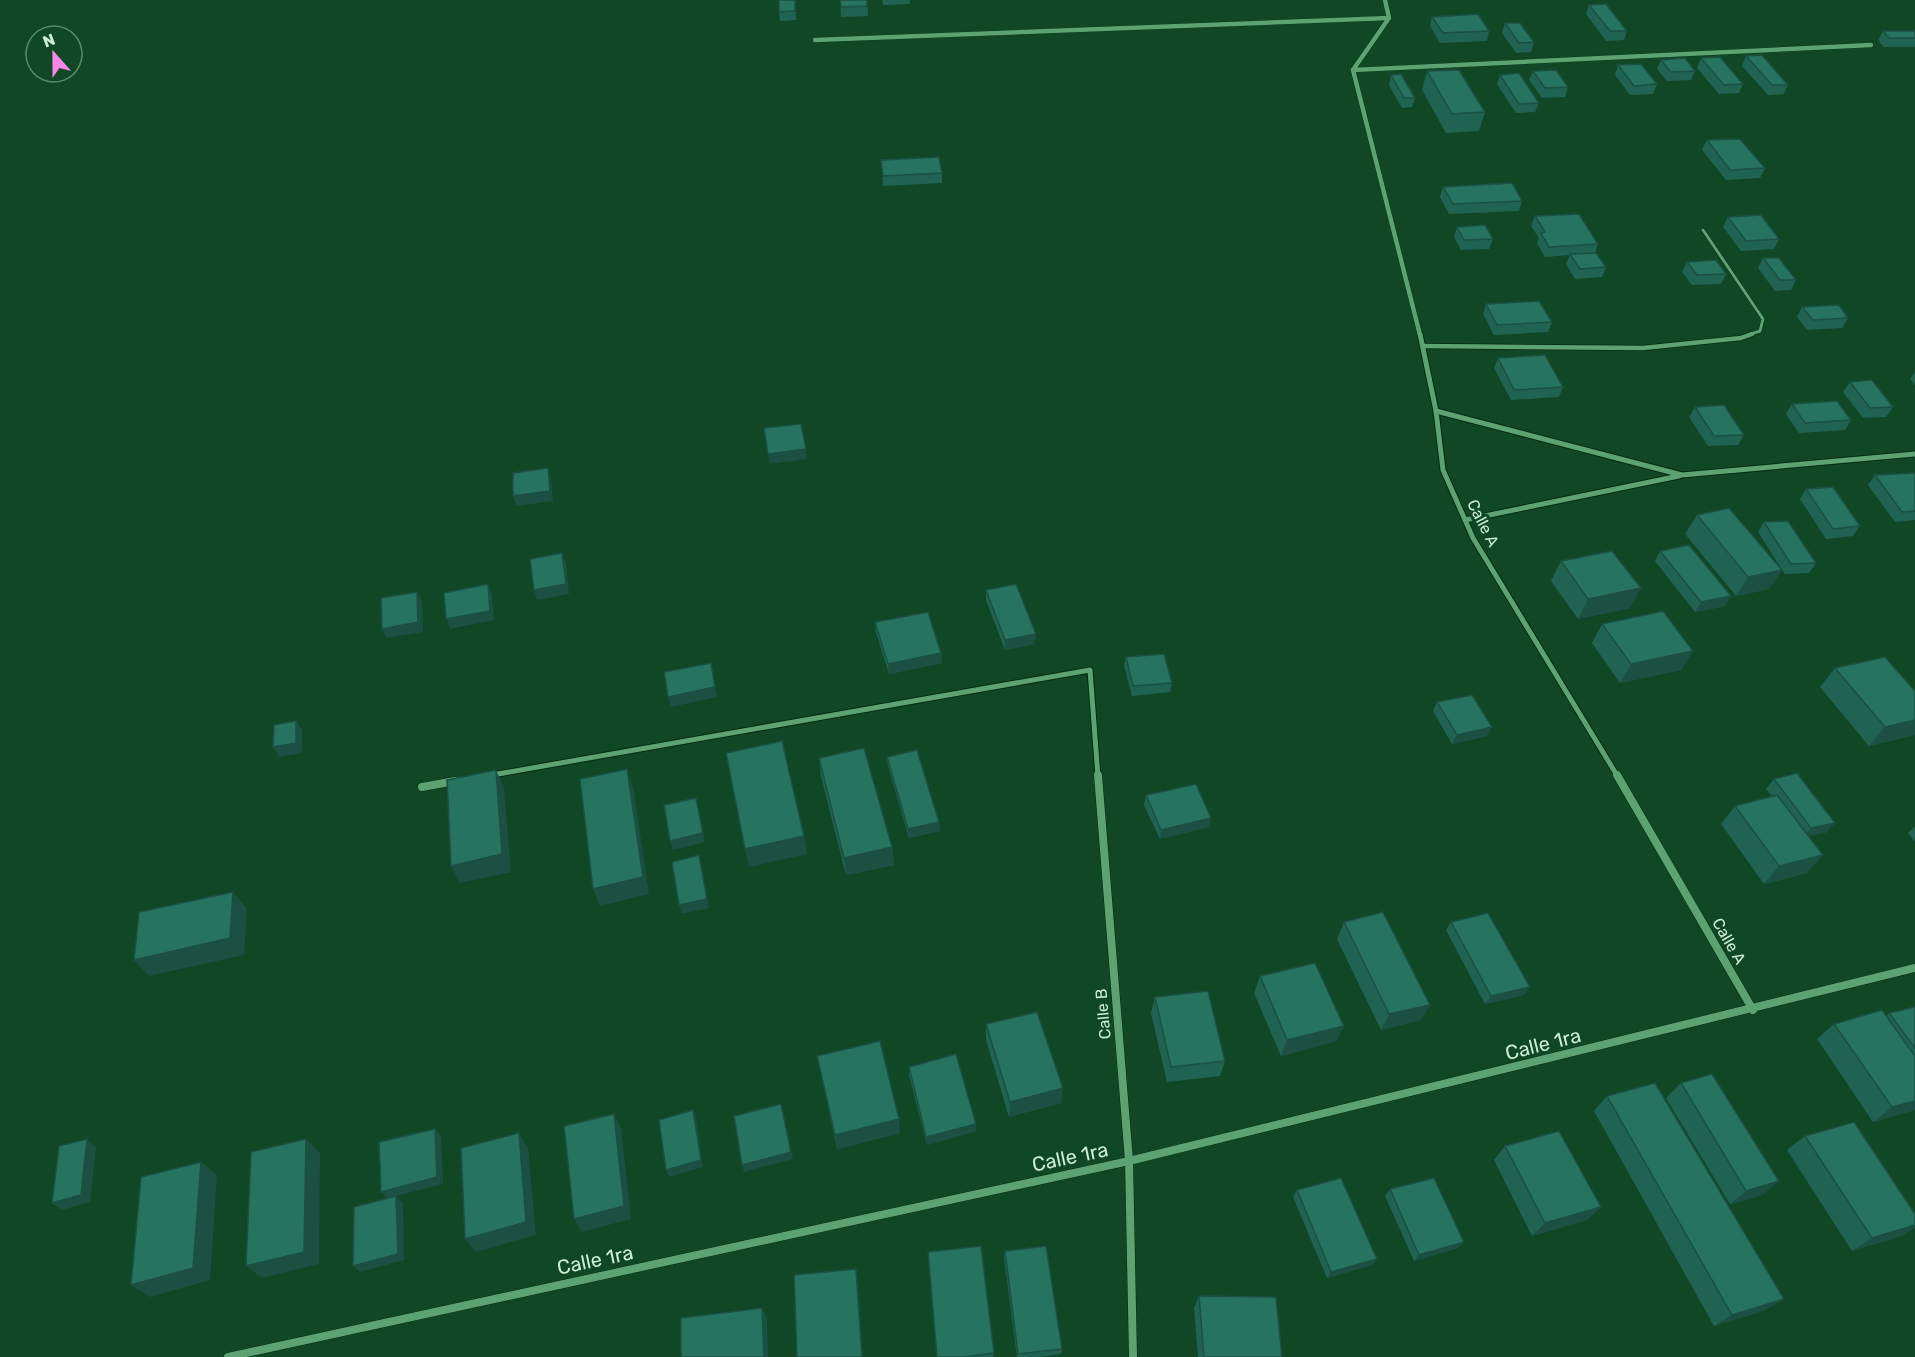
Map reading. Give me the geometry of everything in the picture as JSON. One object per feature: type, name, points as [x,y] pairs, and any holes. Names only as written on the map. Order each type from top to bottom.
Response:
[{"type":"street","points":[[1353,70],[1389,18],[1385,0]]},
{"type":"street","points":[[815,40],[1389,18]]},
{"type":"street","points":[[1353,70],[1871,45]]},
{"type":"street","name":"Calle A","points":[[1353,70],[1423,346],[1436,411],[1443,470],[1465,520],[1753,1010]]},
{"type":"street","points":[[1436,411],[1682,475]]},
{"type":"street","points":[[1465,520],[1682,475],[1915,454]]},
{"type":"street","name":"Calle B","points":[[481,777],[1090,670],[1129,1161],[1132,1357]]},
{"type":"street","points":[[422,787],[469,779]]},
{"type":"street","name":"Calle 1ra","points":[[228,1357],[1129,1161],[1753,1010],[1915,968]]},
{"type":"lane","points":[[1423,346],[1643,348],[1741,338],[1760,330],[1763,319],[1703,230]]},
{"type":"building","points":[[779,0],[795,0],[795,11],[779,12]]},
{"type":"building","points":[[840,0],[867,0],[867,6],[841,7]]},
{"type":"building","points":[[1606,4],[1627,31],[1610,31],[1589,5]]},
{"type":"building","points":[[1478,14],[1489,31],[1443,33],[1432,17]]},
{"type":"building","points":[[1505,23],[1520,23],[1534,42],[1519,43]]},
{"type":"building","points":[[1883,31],[1915,31],[1915,38],[1889,38]]},
{"type":"building","points":[[1762,55],[1788,85],[1772,85],[1746,56]]},
{"type":"building","points":[[1720,57],[1743,84],[1724,85],[1701,58]]},
{"type":"building","points":[[1685,58],[1695,71],[1671,72],[1661,60]]},
{"type":"building","points":[[1641,64],[1657,84],[1634,86],[1618,65]]},
{"type":"building","points":[[1459,70],[1485,112],[1452,114],[1427,71]]},
{"type":"building","points":[[1556,70],[1568,87],[1545,88],[1533,71]]},
{"type":"building","points":[[1519,73],[1539,103],[1519,104],[1500,75]]},
{"type":"building","points":[[1401,74],[1415,98],[1404,98],[1391,75]]},
{"type":"building","points":[[1740,139],[1765,168],[1730,170],[1707,140]]},
{"type":"building","points":[[939,157],[942,173],[883,176],[881,160]]},
{"type":"building","points":[[1512,183],[1522,201],[1453,204],[1443,187]]},
{"type":"building","points":[[1579,214],[1598,244],[1549,247],[1541,233],[1545,232],[1535,216]]},
{"type":"building","points":[[1761,215],[1779,239],[1746,241],[1728,217]]},
{"type":"building","points":[[1485,225],[1493,239],[1464,240],[1457,227]]},
{"type":"building","points":[[1596,253],[1606,267],[1580,269],[1570,254]]},
{"type":"building","points":[[1763,258],[1779,258],[1796,280],[1780,280]]},
{"type":"building","points":[[1716,260],[1726,274],[1697,275],[1687,262]]},
{"type":"building","points":[[1539,301],[1552,322],[1497,325],[1486,304]]},
{"type":"building","points":[[1839,305],[1848,318],[1813,320],[1802,307]]},
{"type":"building","points":[[1545,355],[1563,387],[1514,390],[1498,358]]},
{"type":"building","points":[[1872,380],[1893,407],[1870,408],[1850,382]]},
{"type":"building","points":[[1837,401],[1851,420],[1805,423],[1792,404]]},
{"type":"building","points":[[1724,405],[1744,435],[1714,436],[1695,407]]},
{"type":"building","points":[[801,424],[806,449],[768,454],[764,428]]},
{"type":"building","points":[[548,468],[550,491],[513,496],[513,473]]},
{"type":"building","points":[[1915,473],[1915,511],[1902,512],[1875,475]]},
{"type":"building","points":[[1833,487],[1860,526],[1833,529],[1806,489]]},
{"type":"building","points":[[1729,508],[1782,570],[1748,577],[1697,515]]},
{"type":"building","points":[[1788,521],[1816,563],[1791,564],[1764,522]]},
{"type":"building","points":[[1689,545],[1731,596],[1701,602],[1660,551]]},
{"type":"building","points":[[1612,551],[1641,588],[1588,599],[1561,561]]},
{"type":"building","points":[[562,553],[566,584],[534,590],[530,559]]},
{"type":"building","points":[[488,584],[490,611],[446,619],[444,593]]},
{"type":"building","points":[[1016,584],[1036,634],[1005,640],[986,590]]},
{"type":"building","points":[[417,592],[418,622],[382,629],[381,598]]},
{"type":"building","points":[[1663,611],[1693,651],[1631,664],[1602,624]]},
{"type":"building","points":[[928,612],[941,653],[888,664],[875,622]]},
{"type":"building","points":[[1164,654],[1172,683],[1133,686],[1126,657]]},
{"type":"building","points":[[1885,657],[1915,691],[1915,720],[1885,727],[1835,668]]},
{"type":"building","points":[[711,663],[715,687],[668,697],[664,672]]},
{"type":"building","points":[[1472,695],[1492,727],[1457,735],[1437,702]]},
{"type":"building","points":[[296,721],[296,743],[273,747],[274,725]]},
{"type":"building","points":[[782,741],[804,836],[745,849],[726,753]]},
{"type":"building","points":[[864,748],[892,847],[844,858],[819,758]]},
{"type":"building","points":[[917,750],[939,822],[908,829],[887,757]]},
{"type":"building","points":[[627,769],[643,877],[593,889],[580,779]]},
{"type":"building","points":[[496,770],[502,854],[451,866],[447,780]]},
{"type":"building","points":[[1797,773],[1835,823],[1811,828],[1774,779]]},
{"type":"building","points":[[1196,784],[1211,818],[1161,830],[1146,795]]},
{"type":"building","points":[[1777,795],[1823,855],[1779,866],[1735,806]]},
{"type":"building","points":[[696,798],[703,833],[670,841],[664,805]]},
{"type":"building","points":[[699,855],[707,899],[679,905],[672,862]]},
{"type":"building","points":[[233,892],[230,938],[134,960],[139,912]]},
{"type":"building","points":[[1383,912],[1430,1005],[1389,1014],[1344,922]]},
{"type":"building","points":[[1488,913],[1530,987],[1491,996],[1451,922]]},
{"type":"building","points":[[1315,963],[1344,1026],[1287,1040],[1260,976]]},
{"type":"building","points":[[1208,991],[1225,1061],[1171,1067],[1155,997]]},
{"type":"building","points":[[1915,1007],[1915,1048],[1889,1013]]},
{"type":"building","points":[[1882,1010],[1915,1056],[1915,1101],[1892,1107],[1834,1024]]},
{"type":"building","points":[[1037,1012],[1063,1088],[1010,1102],[986,1024]]},
{"type":"building","points":[[880,1041],[899,1119],[835,1135],[817,1056]]},
{"type":"building","points":[[956,1054],[976,1124],[926,1137],[909,1067]]},
{"type":"building","points":[[1712,1074],[1779,1181],[1746,1191],[1681,1083]]},
{"type":"building","points":[[1655,1083],[1784,1299],[1732,1315],[1607,1096]]},
{"type":"building","points":[[781,1104],[791,1152],[742,1165],[734,1116]]},
{"type":"building","points":[[693,1110],[701,1160],[666,1170],[659,1120]]},
{"type":"building","points":[[614,1114],[624,1206],[574,1219],[564,1126]]},
{"type":"building","points":[[1854,1122],[1915,1214],[1915,1225],[1872,1238],[1805,1136]]},
{"type":"building","points":[[435,1129],[437,1177],[381,1192],[379,1142]]},
{"type":"building","points":[[1559,1131],[1601,1207],[1545,1223],[1505,1146]]},
{"type":"building","points":[[519,1133],[526,1222],[465,1239],[461,1148]]},
{"type":"building","points":[[87,1139],[81,1195],[52,1203],[59,1146]]},
{"type":"building","points":[[306,1139],[304,1252],[246,1266],[251,1152]]},
{"type":"building","points":[[201,1162],[193,1268],[131,1285],[141,1177]]},
{"type":"building","points":[[1341,1178],[1377,1259],[1331,1272],[1297,1190]]},
{"type":"building","points":[[1434,1178],[1464,1242],[1419,1255],[1390,1189]]},
{"type":"building","points":[[396,1196],[398,1254],[353,1266],[354,1207]]},
{"type":"building","points":[[981,1246],[994,1353],[963,1357],[937,1357],[928,1252]]},
{"type":"building","points":[[1046,1246],[1062,1349],[1018,1354],[1005,1251]]},
{"type":"building","points":[[856,1269],[862,1357],[797,1357],[794,1275]]},
{"type":"building","points":[[1199,1296],[1276,1297],[1282,1357],[1204,1357]]},
{"type":"building","points":[[762,1308],[764,1357],[681,1357],[681,1318]]}]
